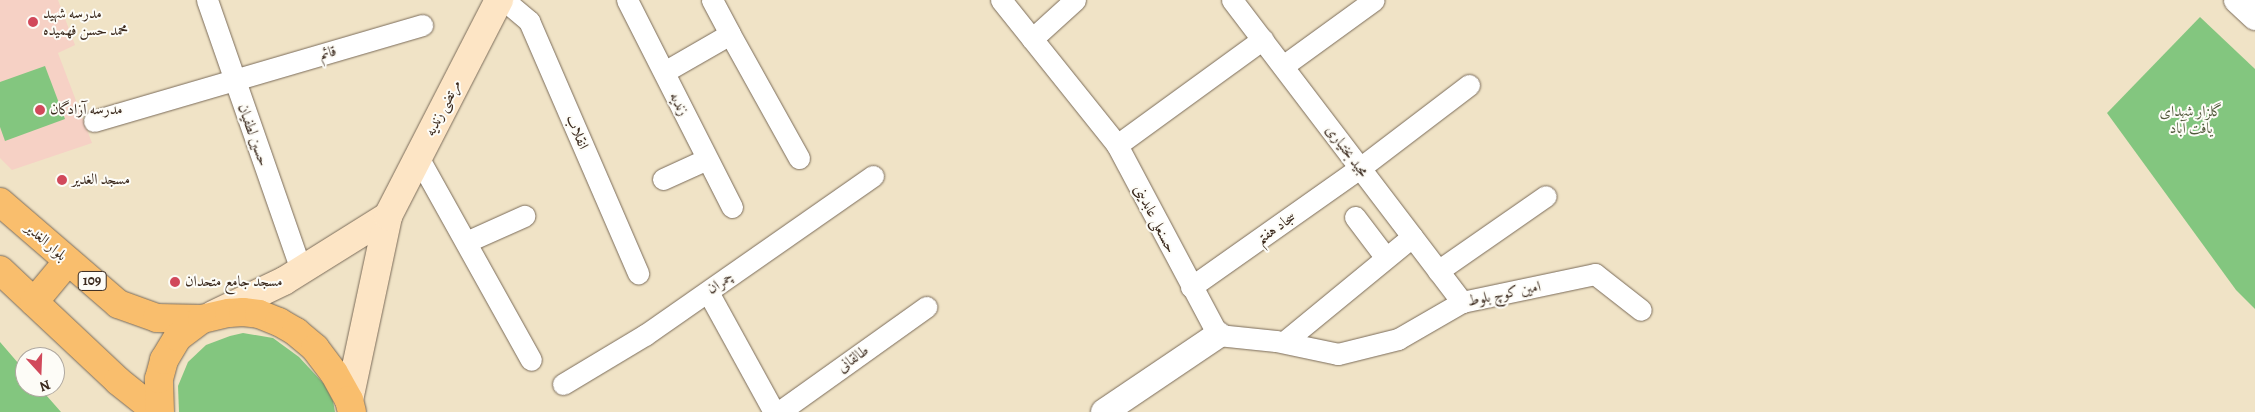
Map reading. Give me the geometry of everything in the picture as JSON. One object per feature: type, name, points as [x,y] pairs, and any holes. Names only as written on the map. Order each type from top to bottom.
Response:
[{"type":"main road","name":"مرتضی زندیه","points":[[350,406],[388,216],[499,0]]},
{"type":"main road","name":"بلوار الغدیر","points":[[0,202],[118,304],[157,318],[202,319]]},
{"type":"main road","points":[[158,412],[159,379],[164,360],[178,337],[202,319],[254,296],[301,270],[388,216]]},
{"type":"main road","points":[[34,302],[68,261]]},
{"type":"main road","points":[[0,270],[118,381],[158,412]]},
{"type":"main road","points":[[202,319],[243,312],[259,314],[279,322],[296,332],[314,348],[334,373],[350,406]]},
{"type":"street","name":"حسین لطفیان","points":[[207,0],[301,270]]},
{"type":"street","name":"انقلاب","points":[[504,0],[529,21],[638,273]]},
{"type":"street","name":"زندیه","points":[[627,0],[732,207]]},
{"type":"street","points":[[712,0],[799,158]]},
{"type":"street","name":"حسنعلی عابدینی","points":[[1001,0],[1117,145],[1218,335]]},
{"type":"street","points":[[1032,39],[1076,0]]},
{"type":"street","name":"مجید بختیاری","points":[[1232,0],[1462,302]]},
{"type":"street","points":[[1283,66],[1374,0]]},
{"type":"street","points":[[2237,0],[2255,17]]},
{"type":"street","name":"قائم","points":[[94,121],[422,25]]},
{"type":"street","points":[[664,72],[730,34]]},
{"type":"street","points":[[1117,145],[1263,39]]},
{"type":"street","name":"سجاد هفتم","points":[[1191,287],[1360,168],[1469,85]]},
{"type":"street","points":[[418,157],[531,360]]},
{"type":"street","points":[[663,179],[707,159]]},
{"type":"street","name":"چمران","points":[[563,384],[645,335],[873,176]]},
{"type":"street","points":[[1438,271],[1546,196]]},
{"type":"street","points":[[466,242],[524,216]]},
{"type":"street","points":[[1355,217],[1386,258]]},
{"type":"street","points":[[1284,342],[1412,237]]},
{"type":"street","name":"امین کوچ بلوط","points":[[1218,335],[1284,342],[1338,354],[1398,339],[1462,302],[1595,274],[1641,310]]},
{"type":"street","points":[[708,292],[774,412]]},
{"type":"street","name":"طالقانی","points":[[780,412],[926,307]]},
{"type":"street","points":[[1104,412],[1218,335]]},
{"type":"shaded area","name":"مدرسه آزادگان","points":[[0,0],[58,0],[75,45],[58,53],[92,143],[12,170],[0,158]]},
{"type":"green space","name":"گلزار شهدای یافت آباد","points":[[2200,17],[2255,69],[2255,309],[2236,290],[2107,113]]},
{"type":"green space","points":[[45,66],[65,119],[5,141],[0,127],[0,82]]},
{"type":"green space","points":[[243,333],[273,338],[299,357],[324,384],[333,401],[335,412],[179,412],[178,386],[188,362],[206,345]]},
{"type":"green space","points":[[0,342],[15,359],[15,397],[48,397],[61,412],[0,412]]},
{"type":"place","name":"مدرسه شهید محمد حسن فهمیده","points":[[33,22]]},
{"type":"place","name":"مدرسه آزادگان","points":[[40,110]]},
{"type":"place","name":"مسجد الغدیر","points":[[62,180]]},
{"type":"place","name":"مسجد جامع متحدان","points":[[175,282]]}]
